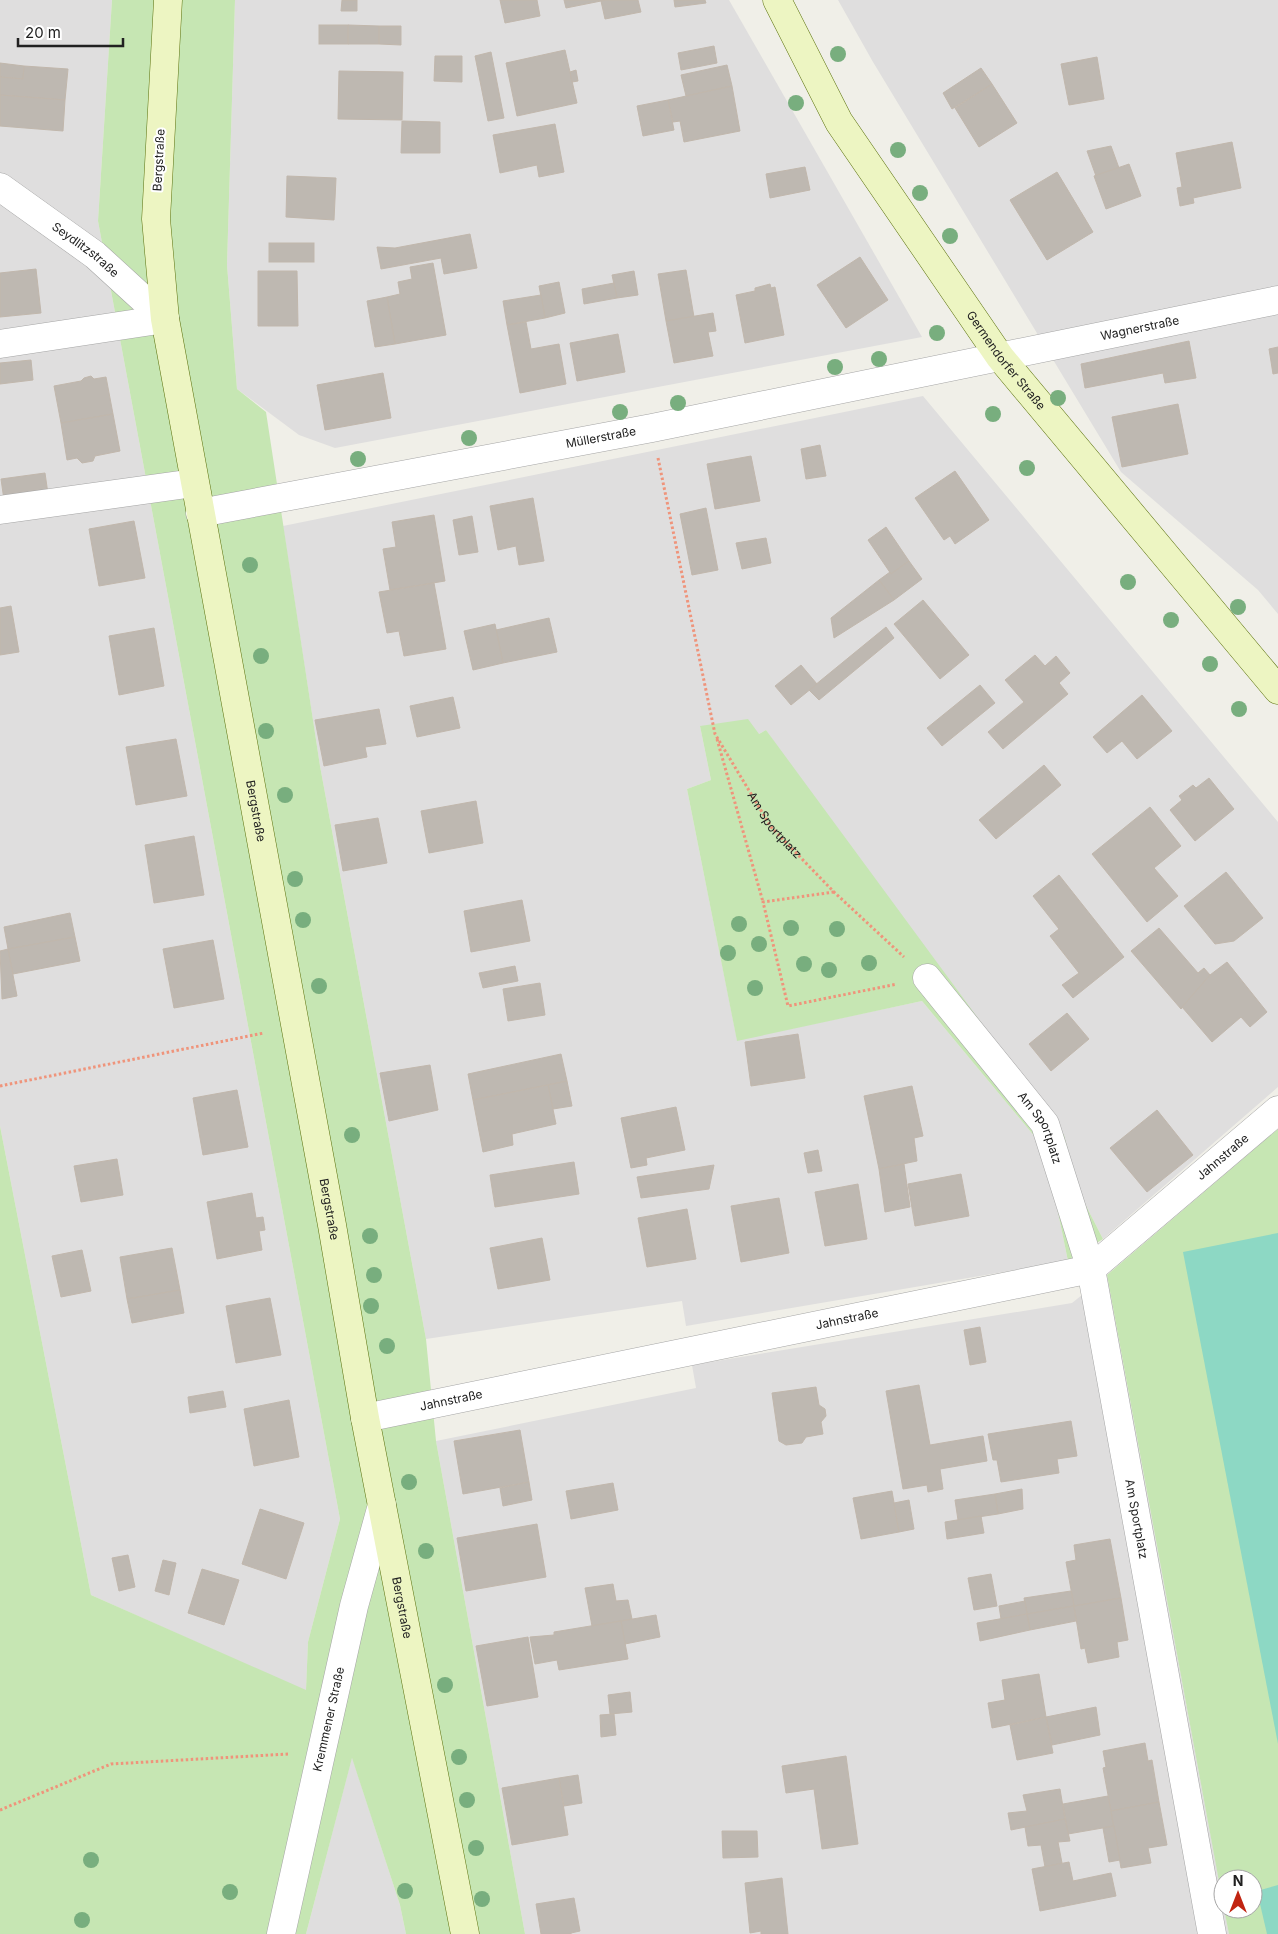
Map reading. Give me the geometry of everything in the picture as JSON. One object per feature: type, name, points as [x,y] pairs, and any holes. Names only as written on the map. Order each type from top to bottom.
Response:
[{"type":"street","name":"Bergstraße","points":[[168,0],[156,219],[165,319],[332,1226],[365,1418],[465,1934]]},
{"type":"street","name":"Germendorfer Straße","points":[[777,0],[839,122],[1000,357],[1278,690]]},
{"type":"street","name":"Seydlitzstraße","points":[[0,187],[95,255],[165,319]]},
{"type":"street","name":"Wagnerstraße","points":[[1000,357],[1278,300]]},
{"type":"street","points":[[0,344],[165,319]]},
{"type":"street","name":"Müllerstraße","points":[[200,513],[652,428],[1000,357]]},
{"type":"street","points":[[0,510],[194,484]]},
{"type":"street","name":"Am Sportplatz","points":[[927,978],[1045,1124],[1090,1269],[1212,1934]]},
{"type":"street","name":"Jahnstraße","points":[[365,1418],[1090,1269],[1278,1110]]},
{"type":"street","name":"Kremmener Straße","points":[[281,1934],[354,1606],[382,1504]]},
{"type":"path","name":"Am Sportplatz","points":[[652,428],[715,734],[770,827],[834,892],[927,978]]},
{"type":"path","points":[[715,734],[763,902],[788,1006],[927,978]]},
{"type":"path","points":[[763,902],[834,892]]},
{"type":"path","points":[[0,1086],[295,1027]]},
{"type":"path","points":[[0,1810],[111,1764],[321,1752]]},
{"type":"shaded area","points":[[0,0],[112,0],[98,221],[340,1519],[308,1642],[306,1691],[91,1595],[0,1126]]},
{"type":"shaded area","points":[[235,0],[729,0],[922,337],[335,448],[299,435],[237,389],[227,265]]},
{"type":"shaded area","points":[[838,0],[1278,0],[1278,614],[1258,590],[1121,472],[873,62]]},
{"type":"shaded area","points":[[923,396],[1278,822],[1278,1087],[1103,1239],[1079,1192],[766,730],[759,734],[700,726],[711,780],[687,789],[737,1040],[922,1001],[1045,1149],[1068,1261],[686,1326],[682,1301],[426,1339],[320,766],[283,526]]},
{"type":"shaded area","points":[[1107,1275],[1217,1869],[1213,1869],[1213,1919],[1226,1919],[1229,1934],[525,1934],[436,1441],[696,1388],[692,1365],[1072,1303]]},
{"type":"shaded area","points":[[352,1757],[400,1905],[406,1934],[306,1934]]},
{"type":"green space","points":[[112,0],[235,0],[227,265],[237,389],[266,412],[320,766],[426,1339],[436,1441],[525,1934],[406,1934],[400,1905],[352,1758],[306,1934],[0,1934],[0,1126],[91,1595],[306,1690],[308,1642],[340,1519],[98,221]]},
{"type":"green space","points":[[748,719],[759,734],[766,730],[1064,1135],[1079,1192],[1103,1239],[1068,1261],[1045,1149],[922,1001],[737,1041],[687,789],[711,780],[700,726]]},
{"type":"green space","points":[[1278,1129],[1278,1934],[1229,1934],[1226,1919],[1263,1919],[1263,1869],[1217,1869],[1107,1275]]},
{"type":"green space","points":[[1278,1233],[1278,1744],[1183,1252]]},
{"type":"green space","points":[[1278,1885],[1278,1934],[1267,1934],[1263,1917],[1263,1889]]},
{"type":"building","points":[[342,0],[357,0],[357,11],[341,11]]},
{"type":"building","points":[[500,0],[537,0],[540,16],[505,23]]},
{"type":"building","points":[[564,0],[606,0],[566,8]]},
{"type":"building","points":[[638,0],[641,12],[605,19],[601,1]]},
{"type":"building","points":[[674,0],[705,0],[706,3],[675,7]]},
{"type":"building","points":[[319,25],[348,25],[348,44],[319,44]]},
{"type":"building","points":[[348,25],[379,26],[379,44],[348,44]]},
{"type":"building","points":[[379,26],[401,26],[401,45],[379,44]]},
{"type":"building","points":[[714,46],[717,63],[681,70],[678,53]]},
{"type":"building","points":[[565,50],[577,103],[517,116],[506,63]]},
{"type":"building","points":[[491,52],[504,118],[488,121],[475,56]]},
{"type":"building","points":[[435,56],[462,56],[462,82],[434,81]]},
{"type":"building","points":[[1097,57],[1104,99],[1069,105],[1061,64]]},
{"type":"building","points":[[0,63],[24,66],[23,79],[0,77]]},
{"type":"building","points":[[727,65],[732,86],[686,96],[681,75]]},
{"type":"building","points":[[24,66],[68,69],[65,100],[0,95],[0,77],[23,79]]},
{"type":"building","points":[[981,68],[992,84],[952,109],[943,93]]},
{"type":"building","points":[[576,70],[578,81],[572,82],[570,72]]},
{"type":"building","points":[[339,71],[403,72],[402,120],[338,119]]},
{"type":"building","points":[[992,84],[1017,123],[979,147],[955,108]]},
{"type":"building","points":[[732,86],[740,131],[684,142],[680,121],[673,122],[668,100]]},
{"type":"building","points":[[0,95],[65,100],[63,131],[0,126]]},
{"type":"building","points":[[668,100],[674,130],[643,136],[637,106]]},
{"type":"building","points":[[402,121],[440,122],[440,153],[401,153]]},
{"type":"building","points":[[555,124],[564,172],[539,177],[537,165],[500,173],[493,135]]},
{"type":"building","points":[[1232,142],[1241,188],[1193,198],[1194,203],[1180,206],[1177,188],[1182,187],[1176,153]]},
{"type":"building","points":[[1111,146],[1119,168],[1096,176],[1087,151]]},
{"type":"building","points":[[1129,164],[1141,196],[1106,209],[1094,176]]},
{"type":"building","points":[[805,167],[810,190],[770,198],[766,174]]},
{"type":"building","points":[[1057,172],[1093,232],[1047,260],[1010,200]]},
{"type":"building","points":[[287,176],[336,178],[334,220],[286,217]]},
{"type":"building","points":[[470,234],[477,268],[444,274],[441,258],[381,269],[377,247],[395,248]]},
{"type":"building","points":[[269,243],[314,243],[314,262],[269,262]]},
{"type":"building","points":[[860,257],[888,300],[846,328],[817,285]]},
{"type":"building","points":[[433,263],[446,335],[395,344],[387,297],[400,294],[398,282],[412,279],[410,267]]},
{"type":"building","points":[[36,269],[41,313],[0,317],[0,273]]},
{"type":"building","points":[[686,270],[694,317],[666,321],[658,274]]},
{"type":"building","points":[[258,271],[297,271],[298,326],[258,326]]},
{"type":"building","points":[[634,271],[638,295],[617,298],[612,275]]},
{"type":"building","points":[[559,282],[565,313],[545,318],[539,286]]},
{"type":"building","points":[[614,283],[617,298],[584,304],[582,289]]},
{"type":"building","points":[[770,284],[771,288],[775,287],[784,335],[745,343],[736,295],[755,291],[755,288]]},
{"type":"building","points":[[541,295],[545,318],[507,325],[503,301]]},
{"type":"building","points":[[387,297],[395,344],[375,347],[367,301]]},
{"type":"building","points":[[713,313],[716,331],[708,332],[713,356],[674,363],[666,321]]},
{"type":"building","points":[[526,322],[531,349],[559,344],[566,384],[520,393],[507,325]]},
{"type":"building","points":[[618,334],[625,372],[577,381],[570,343]]},
{"type":"building","points":[[1189,341],[1196,378],[1165,383],[1163,373],[1085,388],[1081,364]]},
{"type":"building","points":[[1278,347],[1278,373],[1273,374],[1269,349]]},
{"type":"building","points":[[31,360],[33,380],[0,384],[0,363]]},
{"type":"building","points":[[383,373],[391,418],[325,430],[317,385]]},
{"type":"building","points":[[91,376],[94,379],[106,377],[113,414],[61,423],[54,386],[81,381]]},
{"type":"building","points":[[1178,404],[1188,454],[1122,467],[1112,417]]},
{"type":"building","points":[[113,414],[120,451],[95,456],[93,461],[82,463],[77,458],[67,460],[61,423]]},
{"type":"building","points":[[820,445],[826,476],[806,479],[801,449]]},
{"type":"building","points":[[751,456],[760,501],[715,509],[707,464]]},
{"type":"building","points":[[955,471],[989,520],[955,544],[950,536],[944,540],[915,498]]},
{"type":"building","points":[[45,473],[48,494],[4,500],[1,479]]},
{"type":"building","points":[[533,498],[544,561],[519,565],[516,546],[498,550],[490,506]]},
{"type":"building","points":[[706,508],[718,570],[692,575],[680,514]]},
{"type":"building","points":[[434,515],[445,581],[390,590],[383,549],[396,547],[392,522]]},
{"type":"building","points":[[472,516],[478,552],[459,555],[453,520]]},
{"type":"building","points":[[134,521],[145,578],[99,586],[89,529]]},
{"type":"building","points":[[886,527],[909,561],[891,574],[868,540]]},
{"type":"building","points":[[766,538],[771,563],[742,569],[736,543]]},
{"type":"building","points":[[909,561],[922,579],[894,600],[879,580]]},
{"type":"building","points":[[879,580],[894,600],[834,638],[831,618]]},
{"type":"building","points":[[434,583],[446,649],[404,656],[399,631],[387,633],[379,592]]},
{"type":"building","points":[[923,600],[969,655],[940,679],[894,624]]},
{"type":"building","points":[[11,606],[19,652],[0,655],[0,608]]},
{"type":"building","points":[[549,618],[557,652],[503,663],[496,630]]},
{"type":"building","points":[[495,624],[503,663],[473,670],[464,631]]},
{"type":"building","points":[[886,627],[894,638],[819,700],[809,690]]},
{"type":"building","points":[[154,628],[164,686],[119,695],[109,636]]},
{"type":"building","points":[[1035,655],[1045,666],[1056,656],[1070,673],[1059,683],[1068,694],[1003,749],[988,732],[1024,702],[1005,680]]},
{"type":"building","points":[[801,665],[817,684],[791,705],[775,686]]},
{"type":"building","points":[[980,685],[995,703],[942,746],[927,728]]},
{"type":"building","points":[[1142,695],[1172,731],[1137,759],[1122,741],[1107,753],[1093,737]]},
{"type":"building","points":[[453,697],[460,728],[417,737],[410,706]]},
{"type":"building","points":[[379,709],[386,744],[365,747],[367,757],[324,766],[315,720]]},
{"type":"building","points":[[176,739],[187,796],[136,805],[126,747]]},
{"type":"building","points":[[1044,765],[1061,785],[996,839],[979,820]]},
{"type":"building","points":[[1209,778],[1234,809],[1195,841],[1170,810],[1182,800],[1179,796],[1193,785],[1196,788]]},
{"type":"building","points":[[476,801],[483,843],[429,853],[421,811]]},
{"type":"building","points":[[1150,807],[1181,846],[1154,868],[1178,896],[1147,922],[1092,854]]},
{"type":"building","points":[[378,818],[387,863],[343,871],[335,825]]},
{"type":"building","points":[[194,836],[204,895],[154,903],[145,845]]},
{"type":"building","points":[[1226,872],[1263,918],[1234,941],[1215,944],[1184,906]]},
{"type":"building","points":[[1059,875],[1124,957],[1073,998],[1062,985],[1079,973],[1050,936],[1059,929],[1033,896]]},
{"type":"building","points":[[522,900],[530,941],[471,952],[464,911]]},
{"type":"building","points":[[70,913],[75,937],[8,949],[4,927]]},
{"type":"building","points":[[1159,928],[1198,973],[1204,968],[1210,975],[1181,1009],[1131,951]]},
{"type":"building","points":[[75,937],[80,961],[13,974],[8,949]]},
{"type":"building","points":[[213,940],[224,999],[174,1008],[163,949]]},
{"type":"building","points":[[8,949],[17,996],[2,999],[0,951]]},
{"type":"building","points":[[1227,962],[1267,1012],[1250,1027],[1241,1017],[1212,1042],[1182,1007],[1210,975]]},
{"type":"building","points":[[515,966],[518,981],[483,988],[479,973]]},
{"type":"building","points":[[540,983],[545,1015],[508,1021],[503,989]]},
{"type":"building","points":[[1067,1013],[1089,1039],[1051,1071],[1029,1044]]},
{"type":"building","points":[[798,1034],[805,1078],[751,1086],[745,1042]]},
{"type":"building","points":[[561,1054],[567,1081],[473,1100],[468,1074]]},
{"type":"building","points":[[430,1065],[438,1110],[389,1121],[380,1073]]},
{"type":"building","points":[[567,1081],[572,1106],[553,1109],[548,1085]]},
{"type":"building","points":[[548,1085],[556,1124],[512,1134],[513,1145],[483,1152],[473,1100]]},
{"type":"building","points":[[912,1086],[923,1136],[914,1138],[917,1161],[879,1169],[864,1096]]},
{"type":"building","points":[[237,1090],[248,1147],[203,1155],[193,1098]]},
{"type":"building","points":[[676,1107],[685,1150],[646,1158],[647,1165],[631,1168],[621,1118]]},
{"type":"building","points":[[1157,1110],[1193,1155],[1147,1192],[1110,1148]]},
{"type":"building","points":[[818,1150],[822,1171],[808,1173],[804,1153]]},
{"type":"building","points":[[117,1159],[123,1195],[81,1202],[74,1166]]},
{"type":"building","points":[[574,1162],[579,1194],[495,1207],[490,1175]]},
{"type":"building","points":[[904,1164],[910,1207],[885,1212],[879,1169]]},
{"type":"building","points":[[714,1165],[709,1189],[641,1198],[637,1177]]},
{"type":"building","points":[[961,1174],[969,1216],[915,1226],[908,1184]]},
{"type":"building","points":[[858,1184],[867,1239],[825,1246],[815,1192]]},
{"type":"building","points":[[252,1193],[256,1218],[263,1217],[265,1230],[259,1231],[262,1250],[217,1259],[207,1202]]},
{"type":"building","points":[[779,1198],[789,1253],[741,1262],[731,1206]]},
{"type":"building","points":[[687,1209],[696,1259],[647,1267],[638,1218]]},
{"type":"building","points":[[542,1238],[550,1280],[498,1289],[490,1248]]},
{"type":"building","points":[[172,1248],[180,1290],[127,1299],[120,1257]]},
{"type":"building","points":[[82,1250],[91,1291],[61,1297],[52,1256]]},
{"type":"building","points":[[180,1290],[184,1313],[132,1323],[127,1299]]},
{"type":"building","points":[[270,1298],[281,1355],[236,1363],[226,1306]]},
{"type":"building","points":[[980,1327],[986,1362],[970,1365],[964,1330]]},
{"type":"building","points":[[919,1385],[930,1445],[983,1436],[987,1461],[940,1469],[943,1489],[928,1492],[927,1485],[903,1489],[886,1391]]},
{"type":"building","points":[[816,1387],[819,1405],[825,1409],[826,1416],[821,1422],[823,1434],[806,1437],[802,1443],[786,1445],[779,1441],[772,1393]]},
{"type":"building","points":[[223,1391],[226,1407],[190,1413],[188,1397]]},
{"type":"building","points":[[289,1400],[299,1457],[254,1466],[244,1409]]},
{"type":"building","points":[[1071,1421],[1077,1456],[1057,1459],[1059,1473],[1001,1482],[997,1460],[993,1460],[988,1434]]},
{"type":"building","points":[[520,1430],[529,1482],[463,1494],[454,1441]]},
{"type":"building","points":[[529,1482],[532,1500],[503,1506],[500,1488]]},
{"type":"building","points":[[613,1483],[618,1510],[571,1519],[566,1491]]},
{"type":"building","points":[[1022,1489],[1023,1509],[998,1514],[995,1494]]},
{"type":"building","points":[[892,1491],[899,1532],[861,1539],[853,1498]]},
{"type":"building","points":[[995,1494],[998,1514],[958,1520],[955,1500]]},
{"type":"building","points":[[909,1500],[914,1529],[899,1532],[894,1503]]},
{"type":"building","points":[[260,1509],[304,1523],[286,1579],[242,1564]]},
{"type":"building","points":[[981,1516],[984,1533],[947,1539],[945,1522]]},
{"type":"building","points":[[537,1524],[546,1577],[466,1591],[457,1538]]},
{"type":"building","points":[[1110,1539],[1121,1598],[1074,1606],[1066,1562],[1076,1560],[1074,1545]]},
{"type":"building","points":[[128,1555],[135,1587],[119,1591],[112,1558]]},
{"type":"building","points":[[163,1560],[176,1563],[169,1595],[155,1591]]},
{"type":"building","points":[[202,1569],[239,1580],[224,1625],[188,1613]]},
{"type":"building","points":[[991,1574],[997,1606],[974,1610],[968,1578]]},
{"type":"building","points":[[613,1584],[616,1601],[628,1600],[632,1619],[592,1626],[585,1588]]},
{"type":"building","points":[[1071,1591],[1074,1606],[1027,1614],[1024,1598]]},
{"type":"building","points":[[1121,1598],[1128,1640],[1117,1642],[1119,1657],[1088,1663],[1085,1648],[1081,1649],[1074,1606]]},
{"type":"building","points":[[1025,1601],[1027,1614],[1001,1619],[999,1606]]},
{"type":"building","points":[[1074,1606],[1076,1621],[1030,1630],[1027,1614]]},
{"type":"building","points":[[1027,1614],[1030,1630],[980,1641],[977,1623]]},
{"type":"building","points":[[656,1615],[660,1637],[625,1644],[621,1621]]},
{"type":"building","points":[[621,1621],[628,1659],[559,1670],[557,1660],[535,1664],[530,1637],[554,1635],[554,1632]]},
{"type":"building","points":[[528,1637],[538,1697],[487,1706],[476,1646]]},
{"type":"building","points":[[1039,1674],[1046,1717],[992,1728],[988,1703],[1005,1700],[1002,1680]]},
{"type":"building","points":[[630,1692],[632,1712],[610,1714],[608,1695]]},
{"type":"building","points":[[1096,1707],[1100,1735],[1052,1745],[1046,1717]]},
{"type":"building","points":[[614,1714],[616,1735],[601,1737],[600,1715]]},
{"type":"building","points":[[1046,1717],[1053,1753],[1017,1760],[1010,1725]]},
{"type":"building","points":[[1145,1743],[1148,1761],[1152,1760],[1159,1802],[1111,1811],[1103,1768],[1106,1767],[1103,1751]]},
{"type":"building","points":[[846,1756],[858,1844],[822,1849],[814,1789],[786,1793],[782,1766]]},
{"type":"building","points":[[578,1775],[582,1803],[564,1806],[559,1778]]},
{"type":"building","points":[[559,1778],[568,1835],[512,1845],[502,1788]]},
{"type":"building","points":[[1060,1789],[1065,1819],[1011,1830],[1008,1813],[1027,1811],[1023,1795]]},
{"type":"building","points":[[1108,1796],[1114,1826],[1068,1834],[1063,1804]]},
{"type":"building","points":[[1159,1802],[1167,1845],[1148,1848],[1151,1863],[1121,1868],[1111,1811]]},
{"type":"building","points":[[1065,1819],[1070,1841],[1058,1842],[1062,1863],[1045,1867],[1041,1845],[1028,1846],[1025,1827]]},
{"type":"building","points":[[1114,1826],[1120,1860],[1109,1862],[1103,1828]]},
{"type":"building","points":[[722,1831],[757,1831],[758,1857],[723,1858]]},
{"type":"building","points":[[1069,1862],[1073,1881],[1111,1873],[1116,1896],[1040,1911],[1032,1869]]},
{"type":"building","points":[[782,1878],[788,1934],[761,1934],[761,1931],[750,1933],[745,1883]]},
{"type":"building","points":[[574,1898],[580,1931],[571,1934],[541,1934],[536,1904]]}]
